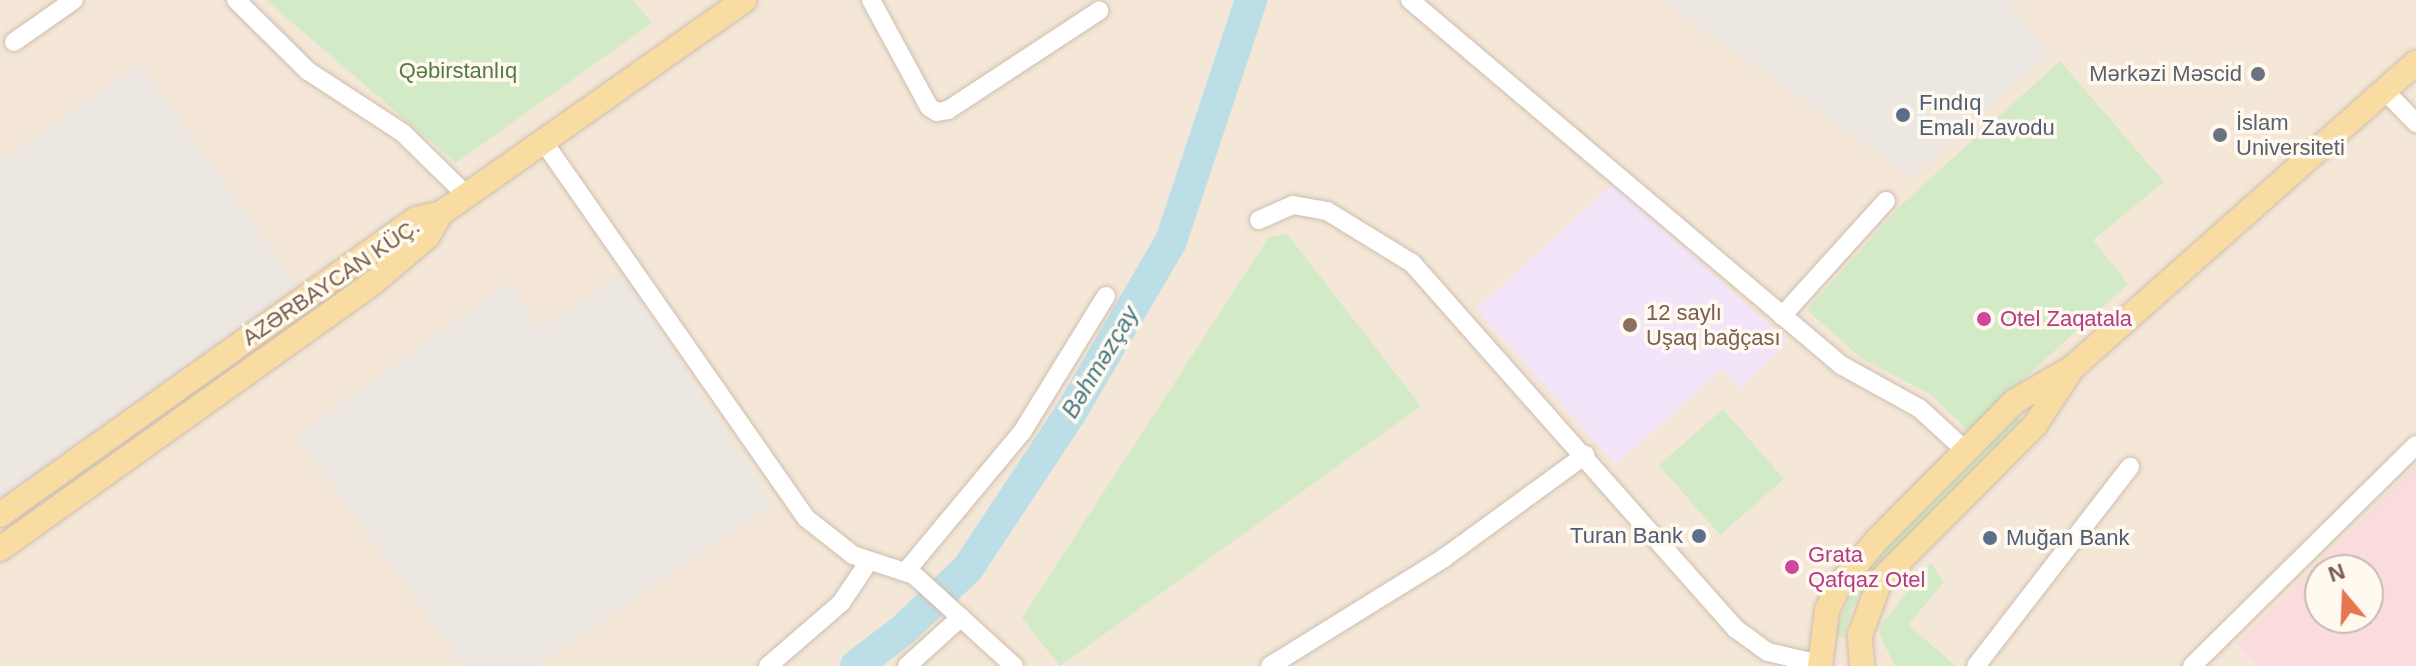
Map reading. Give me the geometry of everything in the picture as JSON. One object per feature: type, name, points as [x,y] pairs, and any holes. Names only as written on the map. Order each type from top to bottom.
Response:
[{"type":"main road","name":"AZƏRBAYCAN KÜÇ.","points":[[0,515],[416,219],[440,214],[744,0]]},
{"type":"main road","points":[[1820,665],[1820,639],[1839,585],[2015,401],[2072,368],[2416,63]]},
{"type":"main road","points":[[0,549],[373,283],[428,236],[440,214]]},
{"type":"main road","points":[[259,329],[276,353]]},
{"type":"main road","points":[[1862,666],[1860,635],[1880,581],[2035,425],[2072,368]]},
{"type":"street","points":[[14,42],[74,0]]},
{"type":"street","points":[[236,0],[308,71],[403,133],[466,195]]},
{"type":"street","points":[[871,0],[929,107],[937,112],[948,110],[1099,11]]},
{"type":"street","points":[[1410,0],[1782,316],[1859,378],[1936,420],[1966,451]]},
{"type":"street","points":[[2385,91],[2416,123]]},
{"type":"street","points":[[543,141],[806,518],[836,544],[869,561],[911,573],[1014,666]]},
{"type":"street","points":[[1782,316],[1886,201]]},
{"type":"street","points":[[1259,220],[1293,205],[1344,217],[1386,243],[1440,290],[1736,629],[1768,652],[1820,665]]},
{"type":"street","points":[[911,573],[1022,432],[1106,296]]},
{"type":"street","points":[[2192,666],[2416,445]]},
{"type":"street","points":[[1272,666],[1444,558],[1585,455]]},
{"type":"street","points":[[1976,666],[2130,467]]},
{"type":"street","points":[[768,666],[841,603],[869,561]]},
{"type":"street","points":[[907,666],[957,614]]},
{"type":"shaded area","points":[[0,0],[2416,0],[2416,666],[0,666]]},
{"type":"shaded area","name":"Fındıq Emalı Zavodu","points":[[1662,0],[2007,0],[2050,53],[1911,177]]},
{"type":"shaded area","points":[[140,63],[298,287],[0,501],[0,162]]},
{"type":"shaded area","name":"12 saylı Uşaq bağçası","points":[[1613,184],[1788,342],[1741,388],[1723,369],[1616,464],[1476,309]]},
{"type":"shaded area","points":[[622,274],[774,504],[535,666],[465,666],[296,436],[509,283],[540,328]]},
{"type":"shaded area","points":[[2416,465],[2416,666],[2258,666],[2237,644],[2304,577],[2304,634],[2384,634],[2384,554],[2327,554]]},
{"type":"green space","name":"Qəbirstanlıq","points":[[266,0],[633,0],[652,23],[456,163]]},
{"type":"green space","points":[[2060,61],[2164,182],[2093,240],[2128,284],[1968,430],[1930,394],[1861,358],[1807,310],[1899,207]]},
{"type":"green space","points":[[1287,234],[1421,406],[1060,666],[1022,618],[1269,237]]},
{"type":"green space","points":[[1723,409],[1784,479],[1720,535],[1659,465]]},
{"type":"green space","points":[[2015,414],[2023,421],[1881,565],[1852,608],[1844,638],[1834,636],[1855,580]]},
{"type":"green space","points":[[1931,563],[1944,582],[1908,625],[1956,666],[1895,666],[1880,635],[1881,625]]},
{"type":"waterway","name":"Bəhməzçay","points":[[856,666],[903,630],[968,568],[1070,414],[1171,241],[1251,0]]},
{"type":"place","name":"Mərkəzi Məscid","points":[[2258,74]]},
{"type":"place","name":"Fındıq Emalı Zavodu","points":[[1903,115]]},
{"type":"place","name":"İslam Universiteti","points":[[2220,135]]},
{"type":"place","name":"Otel Zaqatala","points":[[1984,319]]},
{"type":"place","name":"12 saylı Uşaq bağçası","points":[[1630,325]]},
{"type":"place","name":"Turan Bank","points":[[1699,536]]},
{"type":"place","name":"Muğan Bank","points":[[1990,538]]},
{"type":"place","name":"Grata Qafqaz Otel","points":[[1792,567]]}]
